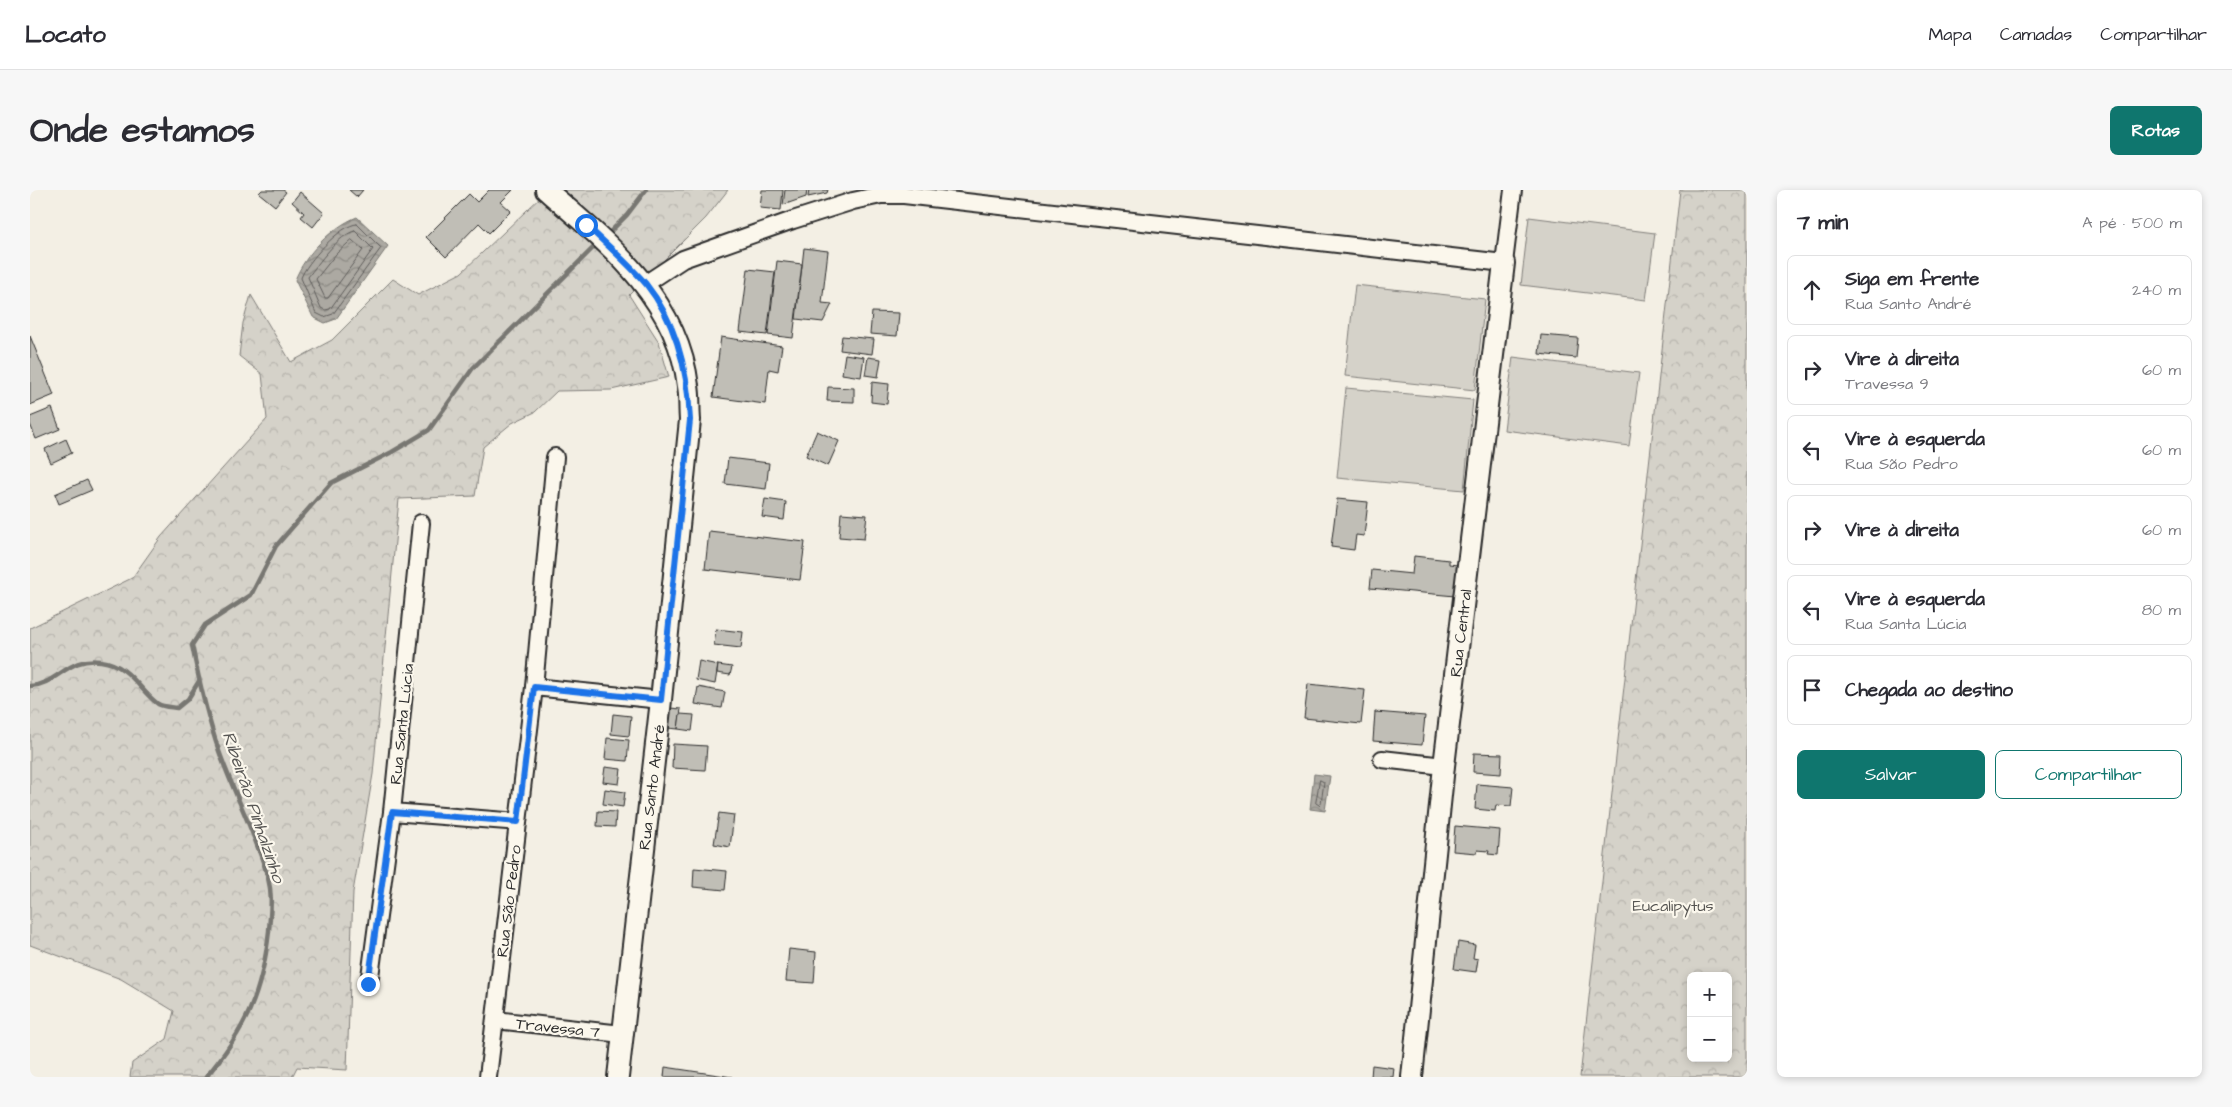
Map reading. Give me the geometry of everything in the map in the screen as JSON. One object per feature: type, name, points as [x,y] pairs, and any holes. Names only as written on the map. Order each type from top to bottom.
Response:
[{"type":"street","name":"Rua Santo André","points":[[546,190],[586,225],[645,284],[664,312],[682,358],[688,385],[690,420],[661,700],[618,1077]]},
{"type":"street","name":"Rua Central","points":[[1412,1077],[1444,766],[1513,190]]},
{"type":"street","points":[[645,284],[683,259],[853,201],[881,195],[904,195],[1504,263]]},
{"type":"street","name":"Rua São Pedro","points":[[488,1077],[534,687],[555,457]]},
{"type":"street","name":"Rua Santa Lúcia","points":[[368,984],[392,812],[421,523]]},
{"type":"street","points":[[534,687],[661,700]]},
{"type":"street","points":[[1382,758],[1444,766]]},
{"type":"street","points":[[392,812],[518,822]]},
{"type":"street","name":"Travessa 7","points":[[494,1020],[622,1034]]},
{"type":"green space","points":[[548,190],[728,190],[706,218],[629,295],[659,342],[669,377],[611,390],[557,391],[535,412],[512,423],[483,447],[475,496],[399,499],[373,774],[353,892],[347,1070],[297,1067],[292,1077],[130,1077],[132,1063],[167,1039],[174,1011],[121,979],[30,945],[30,628],[132,578],[161,537],[267,419],[262,374],[239,356],[243,323],[251,295],[291,362],[332,340],[393,279],[418,295],[461,273]]},
{"type":"green space","name":"Eucalipytus","points":[[1680,190],[1747,190],[1747,1077],[1580,1077]]},
{"type":"green space","points":[[1529,217],[1655,233],[1646,300],[1521,285]]},
{"type":"green space","points":[[1355,285],[1485,299],[1475,390],[1345,376]]},
{"type":"green space","points":[[1513,357],[1639,373],[1629,446],[1504,430]]},
{"type":"green space","points":[[1346,388],[1473,400],[1464,490],[1337,478]]},
{"type":"water","points":[[357,217],[388,246],[336,319],[325,323],[313,317],[295,280],[312,251],[338,227]]},
{"type":"water","points":[[1314,774],[1330,776],[1325,811],[1310,809]]},
{"type":"building","points":[[262,190],[283,190],[286,192],[275,206],[259,193]]},
{"type":"building","points":[[349,190],[363,190],[357,197]]},
{"type":"building","points":[[489,190],[513,190],[501,202],[511,211],[489,233],[479,223],[446,257],[426,237],[469,194],[477,202]]},
{"type":"building","points":[[762,190],[783,190],[781,210],[760,208]]},
{"type":"building","points":[[785,190],[807,190],[806,197],[783,205]]},
{"type":"building","points":[[809,190],[828,190],[827,193],[808,197]]},
{"type":"building","points":[[300,192],[324,213],[313,227],[301,217],[304,213],[292,202]]},
{"type":"building","points":[[804,248],[828,251],[822,303],[832,304],[823,322],[796,319]]},
{"type":"building","points":[[777,261],[802,264],[793,338],[768,335]]},
{"type":"building","points":[[748,269],[775,272],[767,335],[740,332]]},
{"type":"building","points":[[872,312],[899,313],[897,336],[870,334]]},
{"type":"building","points":[[1541,335],[1578,338],[1576,358],[1539,354]]},
{"type":"building","points":[[30,336],[54,395],[30,405]]},
{"type":"building","points":[[842,336],[874,339],[872,354],[840,350]]},
{"type":"building","points":[[721,337],[782,346],[778,371],[769,369],[765,404],[713,397]]},
{"type":"building","points":[[845,354],[864,357],[861,377],[842,374]]},
{"type":"building","points":[[868,357],[881,359],[878,377],[865,375]]},
{"type":"building","points":[[872,382],[889,384],[887,404],[871,402]]},
{"type":"building","points":[[828,387],[854,388],[854,402],[827,401]]},
{"type":"building","points":[[52,408],[60,429],[36,439],[30,424],[30,417]]},
{"type":"building","points":[[817,431],[839,441],[828,466],[806,456]]},
{"type":"building","points":[[66,439],[72,453],[51,463],[45,449]]},
{"type":"building","points":[[728,458],[769,463],[766,489],[725,484]]},
{"type":"building","points":[[87,480],[92,490],[59,504],[55,494]]},
{"type":"building","points":[[765,499],[786,502],[784,520],[762,517]]},
{"type":"building","points":[[1337,499],[1368,502],[1364,536],[1356,535],[1354,550],[1331,547]]},
{"type":"building","points":[[841,513],[867,515],[864,539],[839,537]]},
{"type":"building","points":[[709,531],[805,542],[800,580],[705,569]]},
{"type":"building","points":[[1414,556],[1449,560],[1449,564],[1458,565],[1455,596],[1370,588],[1372,570],[1412,574]]},
{"type":"building","points":[[716,629],[743,632],[741,648],[714,645]]},
{"type":"building","points":[[699,661],[718,665],[715,684],[696,680]]},
{"type":"building","points":[[718,665],[732,667],[730,675],[717,673]]},
{"type":"building","points":[[1308,684],[1365,690],[1361,724],[1304,718]]},
{"type":"building","points":[[698,687],[725,692],[722,708],[695,704]]},
{"type":"building","points":[[670,708],[681,709],[678,729],[668,728]]},
{"type":"building","points":[[1375,712],[1425,716],[1422,745],[1373,741]]},
{"type":"building","points":[[613,714],[631,716],[629,736],[611,734]]},
{"type":"building","points":[[680,714],[694,715],[692,731],[678,729]]},
{"type":"building","points":[[607,738],[629,740],[627,761],[605,759]]},
{"type":"building","points":[[673,744],[707,746],[705,770],[672,768]]},
{"type":"building","points":[[1474,753],[1502,754],[1501,774],[1473,772]]},
{"type":"building","points":[[605,767],[621,769],[619,784],[603,782]]},
{"type":"building","points":[[1477,784],[1513,787],[1511,806],[1496,805],[1495,811],[1475,809]]},
{"type":"building","points":[[605,789],[625,792],[623,807],[603,804]]},
{"type":"building","points":[[598,811],[616,812],[615,827],[597,826]]},
{"type":"building","points":[[719,813],[734,815],[730,847],[714,844]]},
{"type":"building","points":[[1455,826],[1500,830],[1498,855],[1488,854],[1489,851],[1477,850],[1477,853],[1453,851]]},
{"type":"building","points":[[694,868],[727,871],[725,890],[693,887]]},
{"type":"building","points":[[1458,942],[1475,945],[1473,958],[1478,959],[1476,972],[1454,969]]},
{"type":"building","points":[[789,949],[816,952],[814,983],[786,981]]},
{"type":"building","points":[[1372,1065],[1394,1068],[1393,1077],[1371,1077]]},
{"type":"building","points":[[665,1067],[732,1077],[664,1077]]},
{"type":"waterway","points":[[606,236],[627,215],[646,190]]},
{"type":"waterway","name":"Ribeirão Pinhalzinho","points":[[206,1077],[232,1043],[250,1010],[257,992],[266,953],[271,898],[270,885],[263,862],[215,738],[192,645],[205,625],[251,595],[276,546],[331,483],[392,452],[429,430],[473,368],[598,243]]},
{"type":"waterway","points":[[30,686],[48,681],[71,666],[90,661],[101,661],[111,663],[127,672],[158,704],[177,708],[188,699],[199,681]]},
{"type":"route","points":[[368,984],[392,812],[518,822],[534,687],[661,700],[690,420],[688,385],[682,358],[660,305],[645,284],[586,225]]}]
